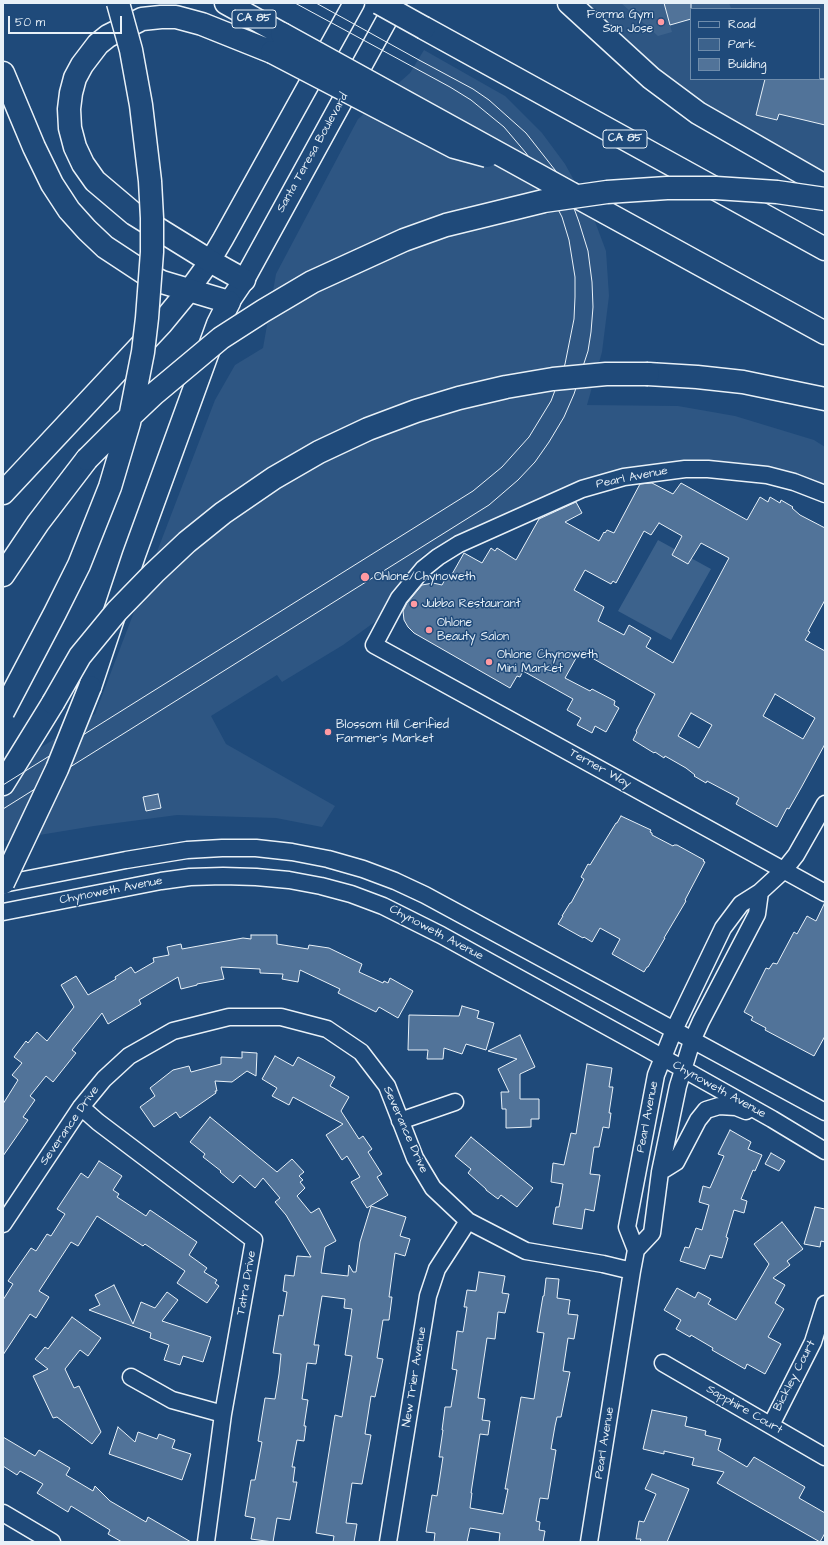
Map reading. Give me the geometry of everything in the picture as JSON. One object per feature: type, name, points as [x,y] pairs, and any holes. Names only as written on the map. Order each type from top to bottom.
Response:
[{"type":"highway","points":[[3,712],[79,565],[110,487],[129,423],[141,359],[147,318],[152,252],[150,181],[141,105],[131,50],[118,3]]},
{"type":"highway","name":"CA 85","points":[[226,3],[277,43],[524,167],[825,333]]},
{"type":"highway","name":"CA 85","points":[[379,3],[825,250]]},
{"type":"highway","points":[[569,3],[651,78],[698,113],[825,186]]},
{"type":"highway","points":[[244,280],[210,261],[134,214],[95,181],[83,164],[75,147],[70,128],[69,109],[71,93],[75,78],[89,54],[103,40],[142,19],[161,17],[176,18],[277,43]]},
{"type":"highway","points":[[3,73],[37,153],[52,184],[69,210],[105,247],[127,263],[162,282],[229,302],[218,324],[134,555],[90,687],[51,783],[3,883]]},
{"type":"highway","points":[[3,575],[38,523],[87,459],[160,390],[221,338],[312,282],[404,240],[446,225],[544,201],[607,192],[667,188],[716,188],[777,192],[825,200]]},
{"type":"highway","points":[[3,493],[161,324],[189,290]]},
{"type":"highway","points":[[3,784],[80,656],[116,611],[154,573],[223,513],[274,478],[319,452],[368,429],[416,411],[459,398],[506,387],[553,379],[606,374],[648,374],[743,382],[825,399]]},
{"type":"main road","points":[[189,290],[210,261],[223,239],[354,3]]},
{"type":"main road","name":"Santa Teresa Boulevard","points":[[229,302],[244,280],[396,3]]},
{"type":"street","name":"Pearl Avenue","points":[[374,645],[399,598],[413,580],[438,557],[459,544],[582,489],[624,477],[685,469],[735,471],[767,475],[794,482],[825,494]]},
{"type":"street","name":"Terner Way","points":[[374,645],[825,893]]},
{"type":"street","name":"Pearl Avenue","points":[[589,1542],[636,1250],[627,1227],[656,1075],[674,1030],[723,928],[741,904],[760,892],[784,870],[796,855],[825,804]]},
{"type":"street","points":[[3,883],[187,850],[256,848],[292,852],[328,859],[363,869],[395,881],[425,895],[825,1112]]},
{"type":"street","name":"Chynoweth Avenue","points":[[3,912],[190,877],[256,877],[288,880],[321,886],[357,896],[412,919],[772,1119],[825,1151]]},
{"type":"street","name":"Pearl Avenue","points":[[636,1250],[652,1233],[660,1172],[678,1086],[684,1071],[692,1041],[757,914],[760,892]]},
{"type":"street","name":"Severance Drive","points":[[3,1224],[81,1107],[104,1079],[129,1056],[173,1031],[230,1017],[281,1017],[327,1029],[361,1052],[387,1086],[415,1158],[433,1188],[468,1221],[526,1251],[603,1264],[632,1271]]},
{"type":"street","points":[[400,1122],[455,1102]]},
{"type":"street","points":[[660,1172],[676,1162],[695,1126],[706,1110],[719,1106],[736,1107],[772,1119]]},
{"type":"street","name":"Tatra Drive","points":[[81,1107],[254,1240],[223,1414],[206,1542]]},
{"type":"street","name":"New Trier Avenue","points":[[388,1542],[428,1296],[437,1269],[468,1221]]},
{"type":"street","name":"Bickley Court","points":[[771,1424],[814,1342],[825,1304]]},
{"type":"street","name":"Sapphire Court","points":[[663,1363],[771,1424],[825,1457]]},
{"type":"street","points":[[131,1377],[172,1400],[223,1414]]},
{"type":"street","points":[[3,1513],[52,1542]]},
{"type":"shaded area","points":[[569,3],[825,3],[825,172],[698,113]]},
{"type":"shaded area","points":[[424,50],[505,96],[542,133],[565,164],[591,211],[606,251],[609,296],[602,352],[587,405],[678,406],[735,416],[814,440],[825,447],[825,488],[688,462],[652,465],[611,473],[467,533],[423,555],[411,570],[383,616],[343,645],[282,682],[277,675],[211,716],[226,744],[335,806],[322,827],[276,818],[177,815],[94,826],[3,841],[3,773],[35,751],[95,714],[215,400],[235,365],[263,348],[276,274],[358,119],[410,73]]},
{"type":"green space","name":"Forma Gym San Jose","points":[[621,3],[729,3],[731,8],[690,8],[690,19],[670,25],[672,32],[658,36]]},
{"type":"green space","points":[[658,540],[711,569],[671,640],[618,611]]},
{"type":"building","points":[[664,3],[691,3],[690,19],[670,25]]},
{"type":"building","points":[[825,79],[825,125],[779,114],[777,120],[756,115],[765,80]]},
{"type":"building","points":[[652,483],[673,494],[681,483],[747,520],[760,497],[768,502],[770,497],[780,503],[781,500],[793,507],[792,508],[800,515],[825,528],[825,600],[808,631],[810,632],[805,640],[825,651],[825,744],[789,809],[787,808],[777,827],[736,804],[739,798],[707,781],[706,783],[694,776],[695,775],[686,768],[665,756],[664,758],[655,752],[654,753],[633,740],[655,694],[580,651],[565,678],[590,691],[592,689],[615,701],[614,705],[619,708],[606,732],[595,726],[592,733],[577,725],[581,718],[567,710],[573,699],[523,671],[520,677],[517,676],[510,688],[414,633],[404,620],[403,611],[407,603],[422,585],[433,583],[442,585],[448,574],[451,576],[464,553],[482,563],[491,548],[495,551],[497,548],[516,560],[539,519],[576,502],[582,513],[565,522],[599,541],[604,532],[605,533],[607,530],[614,533],[640,484]],"holes":[[[659,523],[682,536],[672,555],[688,564],[701,543],[729,558],[673,663],[646,647],[651,638],[629,625],[624,635],[598,621],[604,607],[574,590],[585,570],[611,584],[613,581],[616,583],[644,531],[651,535]],[[775,694],[815,718],[803,739],[763,716]],[[691,713],[712,725],[699,748],[678,736]]]},
{"type":"building","points":[[158,794],[161,808],[146,811],[143,797]]},
{"type":"building","points":[[621,816],[651,830],[650,832],[652,835],[673,846],[677,845],[705,862],[685,900],[686,901],[644,972],[612,954],[620,939],[600,928],[592,942],[558,924],[584,879],[581,877],[588,864],[590,865]]},
{"type":"building","points":[[825,902],[825,1036],[814,1056],[765,1030],[766,1028],[751,1020],[753,1017],[744,1012],[766,968],[769,969],[773,963],[777,964],[794,932],[797,934],[807,916],[816,921]]},
{"type":"building","points":[[251,935],[277,935],[277,944],[308,949],[309,945],[329,948],[362,964],[359,972],[383,983],[384,981],[388,983],[390,978],[413,991],[398,1018],[379,1007],[376,1012],[338,993],[340,989],[300,970],[298,982],[282,979],[283,974],[260,973],[260,969],[221,967],[224,979],[197,984],[181,989],[178,977],[139,1000],[141,1004],[108,1024],[102,1013],[72,1050],[76,1053],[53,1082],[46,1076],[30,1096],[35,1100],[23,1117],[28,1120],[3,1156],[3,1104],[18,1080],[12,1075],[22,1063],[14,1057],[26,1041],[28,1043],[37,1032],[47,1041],[74,1007],[61,985],[76,976],[88,995],[116,979],[115,977],[131,967],[135,973],[154,962],[153,958],[169,955],[167,947],[181,944],[182,949],[243,938],[251,939]]},
{"type":"building","points":[[462,1006],[479,1011],[477,1018],[494,1023],[486,1050],[466,1044],[462,1054],[444,1048],[443,1059],[427,1059],[428,1050],[408,1050],[409,1015],[459,1016]]},
{"type":"building","points":[[520,1035],[535,1067],[520,1074],[520,1099],[539,1099],[539,1119],[531,1119],[531,1127],[506,1128],[506,1109],[502,1109],[501,1092],[509,1092],[498,1069],[517,1059],[488,1051]]},
{"type":"building","points":[[242,1052],[257,1053],[256,1076],[247,1071],[232,1082],[215,1081],[216,1093],[180,1118],[176,1112],[154,1127],[140,1107],[155,1096],[150,1088],[173,1070],[189,1066],[191,1072],[221,1064],[221,1057],[242,1058]]},
{"type":"building","points":[[275,1056],[293,1066],[298,1057],[335,1077],[330,1086],[349,1097],[341,1111],[359,1139],[363,1136],[372,1149],[368,1152],[382,1174],[377,1177],[388,1195],[367,1208],[351,1182],[360,1177],[347,1156],[342,1160],[326,1135],[343,1124],[293,1097],[289,1105],[272,1096],[277,1088],[262,1079]]},
{"type":"building","points":[[587,1064],[612,1068],[609,1087],[613,1087],[609,1113],[611,1113],[609,1128],[603,1127],[599,1147],[594,1147],[590,1174],[600,1175],[594,1211],[585,1209],[582,1229],[553,1224],[556,1207],[559,1207],[563,1184],[551,1182],[553,1163],[564,1165],[571,1133],[576,1134]]},
{"type":"building","points":[[210,1117],[277,1172],[292,1159],[304,1172],[299,1176],[303,1180],[300,1182],[305,1188],[297,1196],[311,1213],[319,1208],[336,1241],[325,1247],[321,1273],[348,1276],[349,1265],[353,1272],[356,1272],[360,1242],[371,1206],[406,1217],[400,1236],[410,1239],[405,1256],[395,1253],[389,1297],[392,1297],[389,1320],[383,1320],[377,1358],[383,1359],[375,1397],[371,1396],[365,1434],[371,1435],[362,1484],[352,1483],[346,1523],[357,1524],[354,1542],[333,1542],[334,1536],[316,1533],[335,1415],[342,1417],[352,1356],[345,1355],[352,1309],[344,1308],[345,1299],[322,1296],[314,1345],[319,1345],[316,1364],[307,1363],[302,1399],[308,1400],[304,1426],[306,1426],[304,1441],[297,1440],[292,1467],[295,1467],[293,1482],[297,1482],[290,1520],[277,1518],[273,1542],[251,1539],[255,1518],[245,1516],[251,1480],[255,1480],[262,1442],[258,1441],[265,1398],[275,1399],[281,1354],[273,1353],[279,1315],[283,1316],[287,1292],[283,1291],[285,1275],[294,1276],[297,1256],[311,1257],[286,1215],[275,1202],[280,1198],[263,1178],[255,1188],[240,1175],[233,1183],[220,1172],[221,1171],[203,1157],[205,1154],[190,1142]]},
{"type":"building","points":[[730,1130],[751,1142],[748,1149],[762,1155],[755,1171],[753,1170],[741,1199],[747,1201],[744,1213],[734,1210],[726,1237],[728,1238],[722,1258],[710,1255],[705,1269],[680,1261],[685,1247],[689,1248],[696,1228],[702,1230],[709,1205],[699,1202],[703,1186],[710,1188],[724,1156],[718,1154]]},
{"type":"building","points":[[471,1137],[533,1188],[517,1207],[501,1195],[498,1199],[486,1190],[468,1173],[471,1169],[455,1156]]},
{"type":"building","points":[[771,1153],[785,1161],[779,1171],[765,1164]]},
{"type":"building","points":[[99,1161],[122,1176],[113,1190],[119,1194],[117,1197],[146,1216],[150,1210],[197,1242],[189,1255],[207,1268],[204,1272],[217,1280],[215,1283],[219,1286],[207,1303],[177,1283],[185,1271],[145,1244],[143,1246],[97,1216],[78,1246],[71,1242],[39,1291],[49,1297],[36,1318],[30,1314],[3,1355],[3,1300],[13,1284],[8,1281],[31,1248],[36,1251],[47,1234],[51,1236],[65,1214],[57,1209],[81,1173],[88,1178]]},
{"type":"building","points":[[815,1207],[825,1209],[825,1242],[821,1241],[820,1247],[804,1244]]},
{"type":"building","points":[[782,1222],[803,1249],[787,1261],[790,1265],[773,1278],[785,1285],[775,1303],[784,1309],[768,1337],[781,1344],[765,1374],[747,1364],[745,1369],[712,1350],[713,1348],[691,1335],[690,1337],[676,1329],[681,1320],[664,1310],[677,1288],[695,1298],[698,1292],[711,1299],[708,1304],[736,1320],[769,1264],[754,1244]]},
{"type":"building","points":[[479,1272],[505,1276],[502,1293],[509,1294],[505,1313],[498,1312],[495,1339],[487,1338],[478,1398],[485,1399],[482,1420],[490,1421],[488,1435],[480,1434],[470,1508],[503,1514],[508,1489],[505,1489],[521,1397],[534,1399],[544,1333],[537,1332],[546,1278],[559,1279],[557,1298],[570,1300],[568,1314],[578,1315],[574,1339],[568,1338],[563,1371],[570,1372],[561,1417],[557,1417],[551,1449],[556,1450],[548,1499],[540,1498],[536,1521],[540,1522],[539,1530],[545,1531],[543,1542],[499,1542],[500,1533],[470,1528],[467,1542],[434,1542],[435,1533],[426,1532],[432,1495],[437,1496],[443,1457],[439,1457],[445,1407],[451,1407],[457,1370],[452,1369],[457,1331],[463,1332],[467,1307],[464,1307],[467,1290],[476,1291]]},
{"type":"building","points":[[114,1285],[133,1324],[141,1302],[155,1308],[167,1292],[178,1300],[162,1321],[211,1337],[203,1362],[183,1356],[180,1365],[164,1360],[169,1345],[150,1338],[151,1333],[89,1310],[100,1305],[95,1295]]},
{"type":"building","points":[[72,1317],[101,1338],[88,1356],[80,1350],[65,1369],[74,1388],[79,1386],[101,1432],[92,1444],[57,1417],[53,1418],[33,1376],[48,1369],[35,1359],[45,1347],[48,1349]]},
{"type":"building","points":[[652,1410],[687,1417],[685,1426],[706,1431],[705,1435],[721,1439],[718,1450],[747,1467],[754,1457],[805,1487],[799,1498],[825,1513],[825,1533],[820,1542],[717,1483],[724,1472],[692,1465],[694,1458],[664,1451],[664,1454],[643,1449]]},
{"type":"building","points":[[118,1427],[135,1442],[138,1432],[157,1439],[159,1434],[175,1440],[172,1448],[191,1454],[182,1480],[109,1454]]},
{"type":"building","points":[[3,1437],[35,1456],[39,1450],[70,1468],[66,1475],[93,1491],[95,1486],[110,1501],[146,1522],[148,1517],[191,1542],[122,1542],[108,1534],[110,1530],[71,1506],[68,1512],[37,1493],[43,1484],[20,1471],[17,1475],[3,1466]]},
{"type":"building","points":[[652,1474],[689,1489],[667,1542],[640,1542],[641,1539],[636,1539],[639,1521],[644,1522],[656,1494],[645,1489]]},
{"type":"tram line","points":[[3,785],[473,491],[502,467],[529,437],[551,401],[565,364],[574,319],[575,297],[575,277],[569,240],[562,217],[537,169],[526,153],[504,127],[471,100],[450,87],[295,3]]},
{"type":"tram line","points":[[3,809],[489,505],[518,480],[535,462],[564,417],[574,394],[588,351],[593,307],[592,282],[588,251],[579,222],[567,189],[555,170],[526,133],[489,100],[473,89],[316,3]]},
{"type":"place","name":"Forma Gym San Jose","points":[[661,22]]},
{"type":"place","name":"Ohlone/Chynoweth","points":[[365,577]]},
{"type":"place","name":"Jubba Restaurant","points":[[414,604]]},
{"type":"place","name":"Ohlone Beauty Salon","points":[[429,630]]},
{"type":"place","name":"Ohlone Chynoweth Mini Market","points":[[489,662]]},
{"type":"place","name":"Blossom Hill Cerified Farmer's Market","points":[[328,732]]}]
